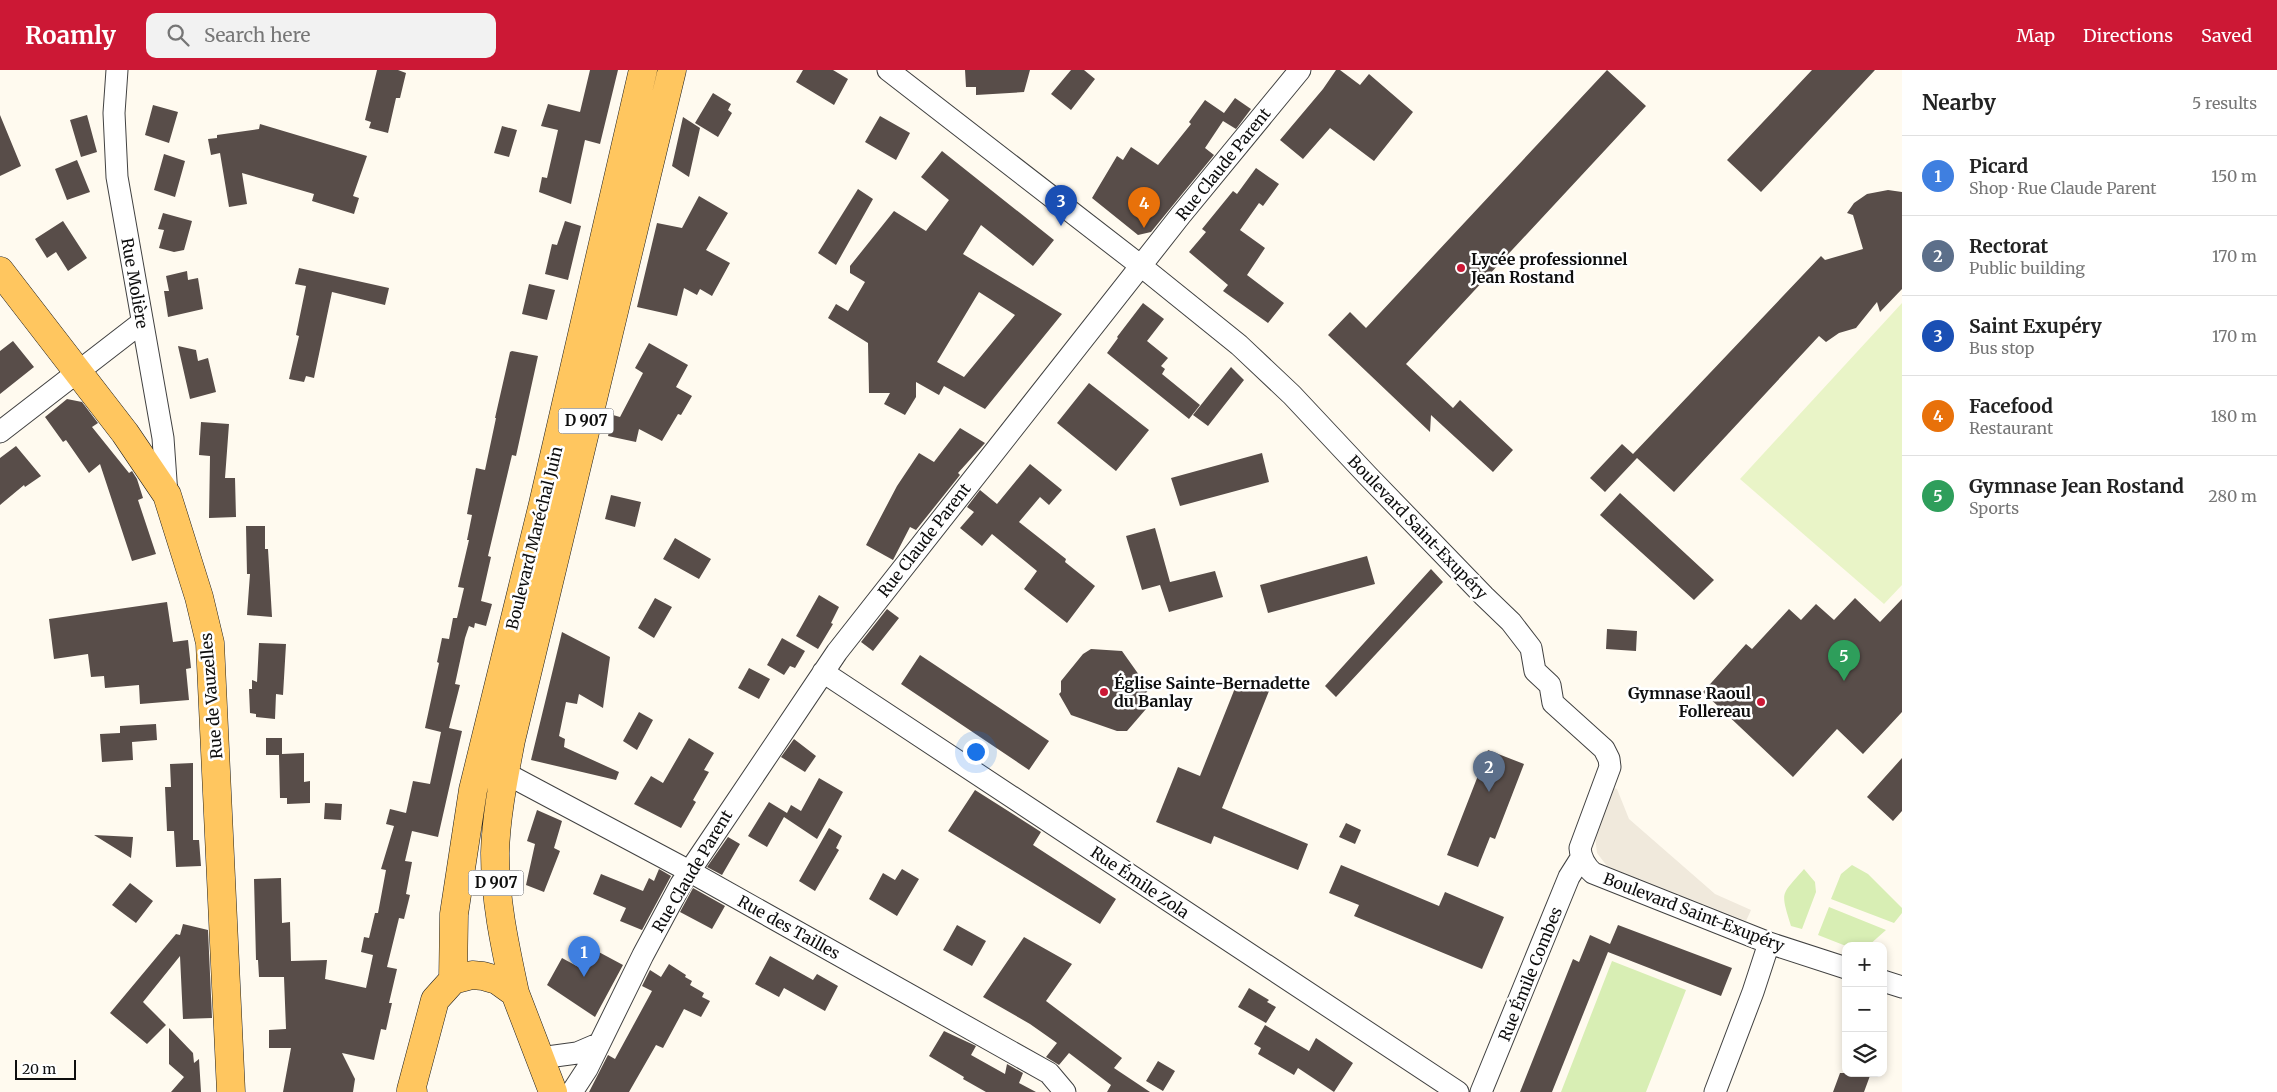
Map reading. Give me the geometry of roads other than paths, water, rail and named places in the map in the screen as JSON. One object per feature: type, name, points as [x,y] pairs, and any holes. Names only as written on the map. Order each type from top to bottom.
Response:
[{"type":"main road","name":"Boulevard Maréchal Juin","points":[[453,980],[454,914],[473,790],[545,495],[643,70]]},
{"type":"main road","name":"Boulevard Maréchal Juin","points":[[553,1092],[515,992],[499,917],[495,851],[511,740],[668,76]]},
{"type":"main road","name":"Rue de Vauzelles","points":[[0,271],[125,433],[166,495],[199,597],[210,643],[231,1092]]},
{"type":"main road","points":[[412,1091],[432,1006],[442,990],[453,980],[472,975],[497,980],[515,992]]},
{"type":"street","name":"Rue Molière","points":[[117,70],[114,113],[116,176],[163,438],[166,495]]},
{"type":"street","name":"Boulevard Saint-Exupéry","points":[[888,70],[1141,266],[1239,345],[1285,388],[1367,475],[1512,622],[1530,648],[1535,671],[1550,685],[1553,703],[1604,749],[1609,759],[1610,767],[1580,848],[1581,858],[1593,873],[1770,943],[1842,967]]},
{"type":"street","name":"Rue Claude Parent","points":[[572,1092],[587,1070],[642,955],[689,871],[823,672],[924,540],[1141,266],[1300,70]]},
{"type":"street","points":[[0,432],[141,322]]},
{"type":"street","name":"Rue Émile Zola","points":[[823,672],[1458,1092]]},
{"type":"street","name":"Rue des Tailles","points":[[505,773],[689,871],[1049,1073],[1065,1092]]},
{"type":"street","name":"Rue Émile Combes","points":[[1481,1092],[1569,878],[1581,858]]},
{"type":"street","points":[[1715,1092],[1770,943]]},
{"type":"street","points":[[1887,982],[1902,987]]},
{"type":"street","points":[[540,1058],[577,1053],[598,1044]]},
{"type":"place","name":"Saint Exupéry","points":[[1061,226]]},
{"type":"place","name":"Facefood","points":[[1144,228]]},
{"type":"place","name":"Lycée professionnel Jean Rostand","points":[[1461,268]]},
{"type":"place","name":"Gymnase Jean Rostand","points":[[1844,681]]},
{"type":"place","name":"Église Sainte-Bernadette du Banlay","points":[[1104,692]]},
{"type":"place","name":"Gymnase Raoul Follereau","points":[[1761,702]]},
{"type":"place","name":"Rectorat","points":[[1489,792]]},
{"type":"place","name":"Picard","points":[[584,977]]}]
